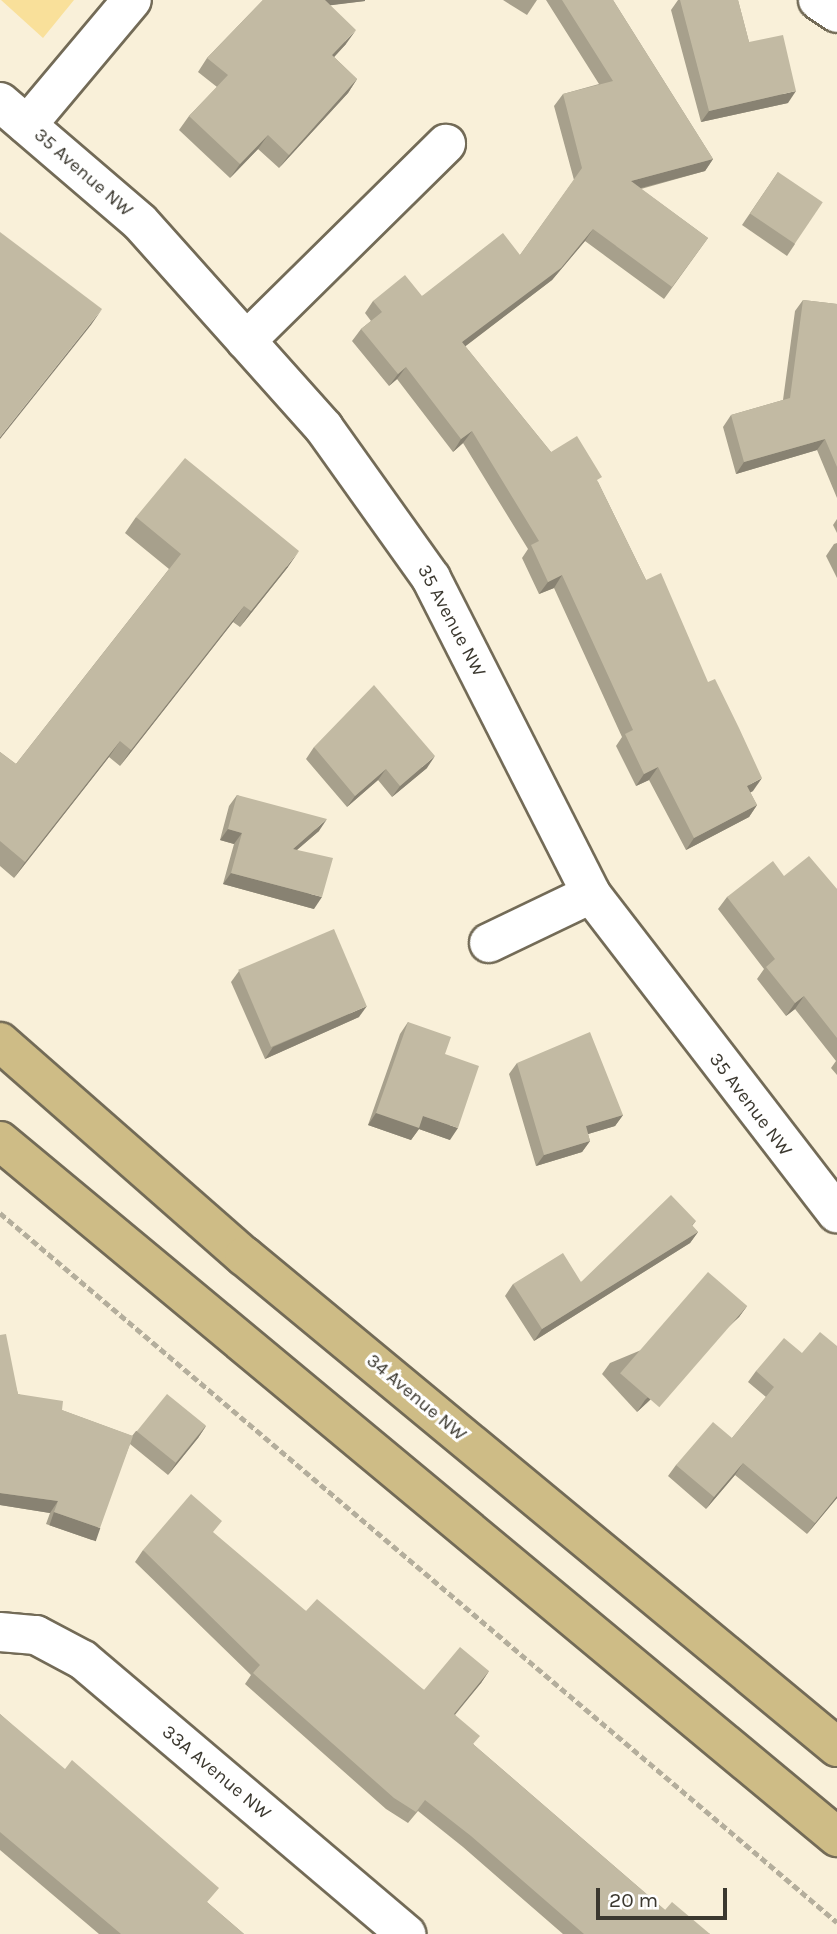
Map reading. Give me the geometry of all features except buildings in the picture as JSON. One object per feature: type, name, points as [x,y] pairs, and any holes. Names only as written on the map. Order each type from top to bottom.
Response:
[{"type":"main road","name":"34 Avenue NW","points":[[0,1042],[244,1256],[837,1747]]},
{"type":"main road","points":[[0,1141],[837,1837]]},
{"type":"street","points":[[14,113],[132,0]]},
{"type":"street","points":[[818,0],[837,13]]},
{"type":"street","name":"35 Avenue NW","points":[[14,113],[139,222],[324,428],[431,578],[591,894],[837,1213]]},
{"type":"street","points":[[246,341],[446,144]]},
{"type":"street","points":[[489,943],[591,894]]},
{"type":"street","name":"33A Avenue NW","points":[[8,1632],[63,1645],[83,1660],[407,1934]]},
{"type":"path","points":[[0,1213],[837,1922]]},
{"type":"shaded area","points":[[1,0],[74,0],[43,38]]}]
